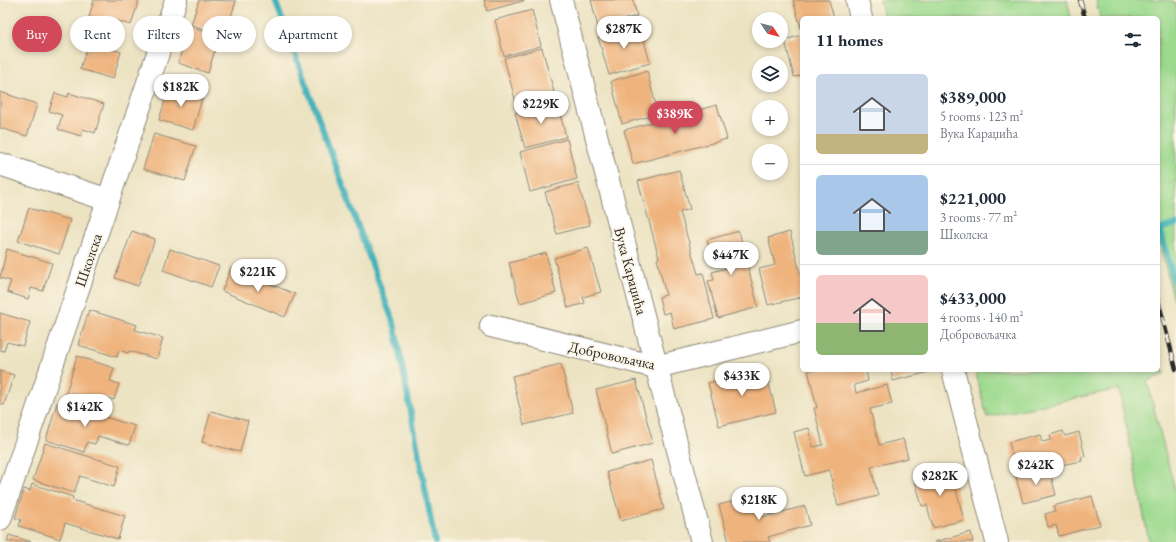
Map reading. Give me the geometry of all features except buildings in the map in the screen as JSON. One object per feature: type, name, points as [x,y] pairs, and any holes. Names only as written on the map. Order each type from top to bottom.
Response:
[{"type":"street","name":"Школска","points":[[0,519],[176,0]]},
{"type":"street","name":"Вука Караџића","points":[[561,0],[702,542]]},
{"type":"street","points":[[856,0],[860,16]]},
{"type":"street","points":[[0,164],[108,200]]},
{"type":"street","name":"Добровољачка","points":[[491,326],[656,367],[800,331]]},
{"type":"street","points":[[954,372],[997,542]]},
{"type":"green space","points":[[880,0],[1067,0],[1071,16],[884,16]]},
{"type":"green space","points":[[1096,0],[1169,0],[1176,4],[1176,308],[1160,247],[1160,16],[1100,16]]},
{"type":"green space","points":[[1160,358],[1164,374],[1147,381],[1176,494],[1176,542],[1149,542],[1119,389],[987,417],[976,372],[1160,372]]},
{"type":"waterway","points":[[275,0],[395,327],[435,542]]},
{"type":"waterway","points":[[1176,224],[1160,229],[1176,289]]},
{"type":"railway","points":[[1080,0],[1084,16]]},
{"type":"railway","points":[[1160,308],[1176,369]]}]
